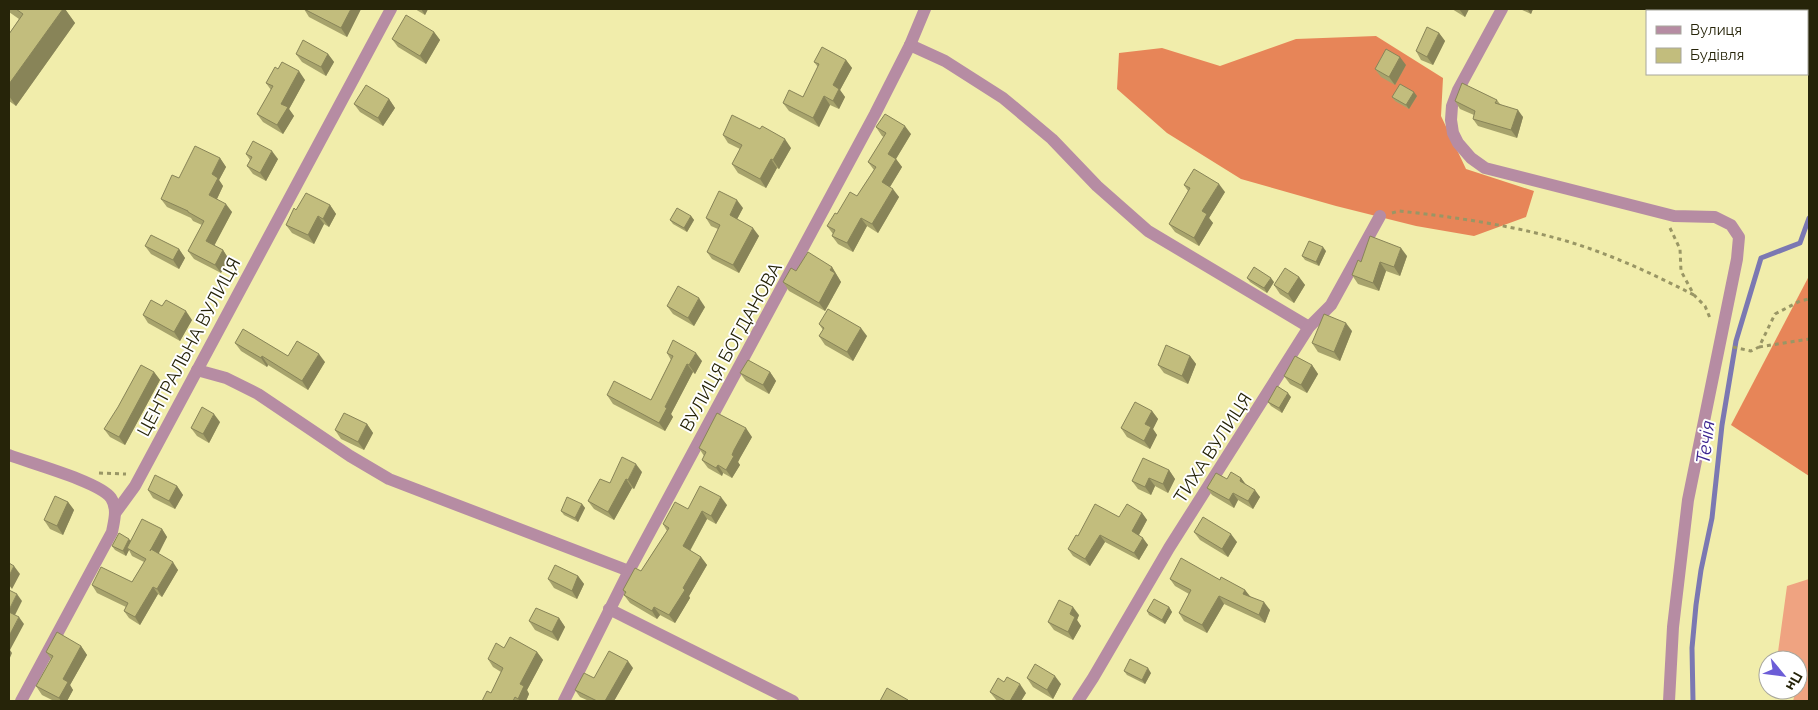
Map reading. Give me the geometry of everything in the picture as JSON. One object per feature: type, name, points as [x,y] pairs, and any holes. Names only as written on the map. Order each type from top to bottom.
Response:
[{"type":"street","name":"ЦЕНТРАЛЬНА ВУЛИЦЯ","points":[[20,701],[112,532],[116,512],[135,486],[391,9]]},
{"type":"street","name":"ВУЛИЦЯ БОГДАНОВА","points":[[564,701],[629,571],[828,205],[910,44],[925,9]]},
{"type":"street","points":[[1502,9],[1458,90],[1452,106],[1451,120],[1453,133],[1458,143],[1471,158],[1485,168],[1674,216],[1715,217],[1731,225],[1739,237],[1738,259],[1688,500],[1673,627],[1669,701]]},
{"type":"street","points":[[910,44],[945,62],[1003,98],[1052,139],[1097,186],[1148,231],[1309,327]]},
{"type":"street","name":"ТИХА ВУЛИЦЯ","points":[[1078,701],[1169,548],[1309,327],[1331,305],[1380,216]]},
{"type":"street","points":[[197,370],[226,378],[258,394],[350,456],[389,479],[629,571]]},
{"type":"street","points":[[9,455],[98,488],[111,498],[116,512]]},
{"type":"street","points":[[609,609],[793,701]]},
{"type":"path","points":[[1380,216],[1398,212],[1442,216],[1527,232],[1578,245],[1640,268],[1694,295]]},
{"type":"path","points":[[1668,224],[1680,249],[1681,271],[1694,295],[1705,306],[1711,322]]},
{"type":"path","points":[[1759,347],[1775,314],[1800,301],[1809,299]]},
{"type":"path","points":[[1720,345],[1751,351],[1759,347],[1809,339]]},
{"type":"shaded area","points":[[1376,36],[1443,78],[1441,116],[1466,169],[1534,191],[1526,217],[1474,236],[1416,226],[1241,179],[1167,133],[1117,89],[1119,53],[1162,48],[1220,66],[1296,39]]},
{"type":"shaded area","points":[[1809,276],[1809,476],[1731,425]]},
{"type":"shaded area","points":[[1809,579],[1809,701],[1793,701],[1808,700],[1808,650],[1778,650],[1787,586]]},
{"type":"building","points":[[16,9],[63,9],[9,84],[9,34],[23,14]]},
{"type":"building","points":[[304,9],[351,9],[341,28]]},
{"type":"building","points":[[406,15],[434,32],[420,56],[392,39]]},
{"type":"building","points":[[1427,27],[1439,33],[1427,57],[1416,51]]},
{"type":"building","points":[[303,40],[328,54],[321,67],[296,54]]},
{"type":"building","points":[[822,47],[846,60],[833,85],[839,89],[833,101],[824,96],[813,118],[783,103],[789,90],[803,97],[819,64],[814,62]]},
{"type":"building","points":[[1386,49],[1400,57],[1389,77],[1375,69]]},
{"type":"building","points":[[282,62],[299,71],[281,104],[288,107],[277,125],[257,114],[273,86],[266,83],[275,67],[278,69]]},
{"type":"building","points":[[1462,83],[1497,100],[1495,103],[1518,110],[1511,130],[1473,119],[1475,111],[1455,101]]},
{"type":"building","points":[[1400,84],[1414,92],[1406,105],[1392,97]]},
{"type":"building","points":[[366,85],[389,99],[378,118],[354,104]]},
{"type":"building","points":[[885,114],[905,126],[888,154],[896,159],[882,182],[893,189],[872,224],[861,218],[847,243],[832,236],[835,230],[827,226],[835,213],[837,214],[850,192],[857,196],[876,167],[868,162],[886,133],[876,127]]},
{"type":"building","points":[[732,115],[760,129],[762,126],[785,139],[760,179],[732,164],[742,145],[723,135]]},
{"type":"building","points":[[253,141],[272,151],[260,173],[247,166],[252,157],[246,154]]},
{"type":"building","points":[[195,146],[220,158],[212,174],[218,178],[209,195],[226,204],[206,241],[223,250],[215,265],[188,251],[204,221],[188,211],[161,199],[172,175],[179,178]]},
{"type":"building","points":[[1194,169],[1219,184],[1202,211],[1207,214],[1194,238],[1169,224],[1190,188],[1184,185]]},
{"type":"building","points":[[719,191],[737,200],[730,215],[753,228],[733,265],[707,252],[720,225],[706,218]]},
{"type":"building","points":[[306,193],[330,205],[323,219],[318,216],[308,235],[286,225],[294,208],[296,210]]},
{"type":"building","points":[[677,208],[691,216],[684,228],[670,220]]},
{"type":"building","points":[[151,235],[179,249],[173,260],[145,246]]},
{"type":"building","points":[[1370,236],[1401,248],[1394,267],[1380,262],[1373,283],[1352,275],[1358,260],[1361,262]]},
{"type":"building","points":[[1309,241],[1323,247],[1316,262],[1302,256]]},
{"type":"building","points":[[808,252],[832,267],[830,270],[835,273],[819,303],[783,282],[791,268],[796,271]]},
{"type":"building","points":[[1254,267],[1271,278],[1264,288],[1247,278]]},
{"type":"building","points":[[1285,268],[1299,277],[1288,294],[1274,285]]},
{"type":"building","points":[[678,286],[699,298],[688,318],[667,306]]},
{"type":"building","points":[[151,300],[162,306],[166,300],[186,311],[174,332],[143,315]]},
{"type":"building","points":[[828,309],[861,328],[847,352],[819,336],[824,328],[819,324]]},
{"type":"building","points":[[1324,314],[1346,323],[1334,352],[1312,343]]},
{"type":"building","points":[[243,329],[288,356],[297,341],[319,354],[302,381],[262,356],[261,358],[235,343]]},
{"type":"building","points":[[673,340],[696,353],[689,365],[687,364],[659,423],[607,395],[614,381],[651,400],[673,356],[667,353]]},
{"type":"building","points":[[1166,345],[1190,356],[1182,376],[1158,365]]},
{"type":"building","points":[[1295,356],[1312,365],[1301,385],[1284,376]]},
{"type":"building","points":[[748,360],[770,372],[763,385],[740,373]]},
{"type":"building","points":[[141,365],[154,372],[119,437],[104,429]]},
{"type":"building","points":[[1277,386],[1288,393],[1279,408],[1268,402]]},
{"type":"building","points":[[1135,402],[1152,411],[1145,424],[1151,427],[1144,441],[1121,428]]},
{"type":"building","points":[[202,407],[214,414],[203,434],[191,428]]},
{"type":"building","points":[[344,413],[367,424],[358,442],[335,430]]},
{"type":"building","points":[[717,413],[746,428],[726,470],[718,465],[716,468],[702,460],[706,452],[699,448]]},
{"type":"building","points":[[622,457],[636,464],[608,512],[588,501],[600,479],[610,483]]},
{"type":"building","points":[[1143,458],[1169,470],[1163,484],[1149,478],[1145,487],[1132,481]]},
{"type":"building","points":[[1231,472],[1241,478],[1240,481],[1255,490],[1248,501],[1233,493],[1229,500],[1207,488],[1216,473],[1227,479]]},
{"type":"building","points":[[155,475],[177,486],[169,501],[148,490]]},
{"type":"building","points":[[700,486],[721,497],[711,516],[702,511],[683,546],[701,557],[683,588],[685,590],[669,615],[654,607],[652,611],[624,595],[626,592],[623,590],[635,568],[641,571],[669,528],[663,524],[675,502],[688,509]]},
{"type":"building","points":[[55,496],[68,502],[57,526],[44,520]]},
{"type":"building","points":[[567,497],[582,504],[575,518],[561,511]]},
{"type":"building","points":[[1095,504],[1119,517],[1127,504],[1142,513],[1132,531],[1143,538],[1134,553],[1100,535],[1085,559],[1068,549],[1076,535],[1078,536]]},
{"type":"building","points":[[1203,517],[1231,534],[1222,549],[1194,532]]},
{"type":"building","points":[[142,519],[162,529],[151,549],[173,562],[157,589],[153,587],[135,617],[124,611],[128,603],[92,585],[101,567],[132,582],[146,559],[127,548]]},
{"type":"building","points":[[119,533],[129,539],[123,551],[112,546]]},
{"type":"building","points":[[1181,558],[1220,580],[1221,577],[1245,590],[1243,594],[1264,602],[1259,615],[1219,596],[1202,625],[1179,613],[1191,590],[1170,579]]},
{"type":"building","points":[[9,563],[14,566],[9,576]]},
{"type":"building","points":[[555,565],[578,576],[572,591],[548,579]]},
{"type":"building","points":[[9,590],[17,594],[9,610]]},
{"type":"building","points":[[1154,599],[1169,607],[1162,620],[1147,611]]},
{"type":"building","points":[[1059,600],[1073,607],[1070,614],[1075,617],[1068,632],[1048,622]]},
{"type":"building","points":[[536,608],[559,618],[552,632],[529,621]]},
{"type":"building","points":[[9,612],[19,617],[9,636]]},
{"type":"building","points":[[57,632],[81,646],[63,679],[68,682],[59,698],[36,686],[53,656],[46,652]]},
{"type":"building","points":[[510,637],[537,652],[520,684],[524,686],[518,699],[515,697],[513,701],[482,701],[487,691],[491,693],[503,668],[488,659],[496,643],[504,648]]},
{"type":"building","points":[[609,651],[628,661],[605,701],[597,701],[575,690],[584,673],[594,678]]},
{"type":"building","points":[[1130,659],[1148,668],[1142,680],[1124,671]]},
{"type":"building","points":[[1035,664],[1055,676],[1047,690],[1027,678]]},
{"type":"building","points":[[1007,677],[1020,684],[1010,701],[1006,701],[990,692],[998,678],[1004,682]]},
{"type":"building","points":[[887,688],[908,700],[908,701],[880,701]]},
{"type":"waterway","name":"Течія","points":[[1693,701],[1692,648],[1696,605],[1712,518],[1722,425],[1736,341],[1761,258],[1800,243],[1809,218]]}]
